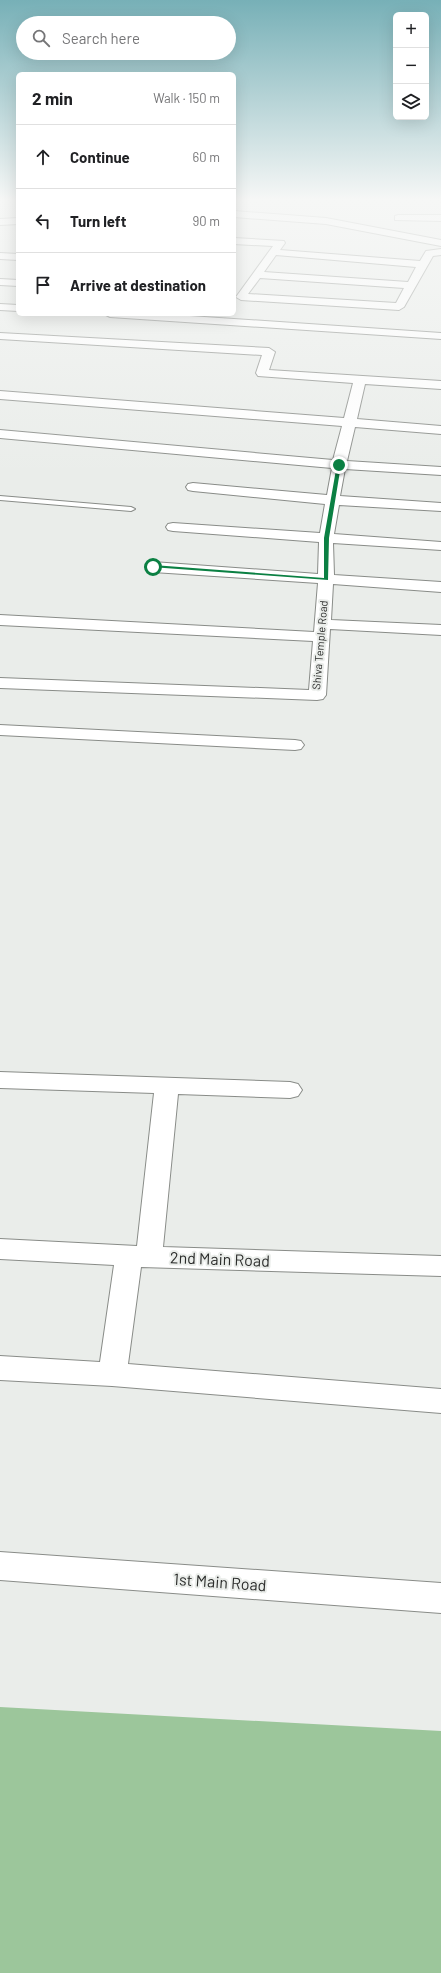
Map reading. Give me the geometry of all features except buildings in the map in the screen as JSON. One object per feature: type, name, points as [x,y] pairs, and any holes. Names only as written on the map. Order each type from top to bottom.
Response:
[{"type":"street","points":[[246,291],[241,297],[399,307],[408,291]]},
{"type":"street","points":[[0,307],[16,308]]},
{"type":"street","points":[[140,316],[441,336]]},
{"type":"street","points":[[0,336],[268,352],[262,373],[441,385]]},
{"type":"street","name":"Shiva Temple Road","points":[[0,683],[317,695],[326,579],[326,538],[339,465],[360,380]]},
{"type":"street","points":[[0,395],[441,430]]},
{"type":"street","points":[[0,434],[339,465],[441,471]]},
{"type":"street","points":[[193,488],[332,500],[441,507]]},
{"type":"street","points":[[173,527],[441,546]]},
{"type":"street","points":[[153,567],[441,587]]},
{"type":"street","points":[[0,620],[322,631],[441,630]]},
{"type":"street","points":[[0,730],[295,745]]},
{"type":"street","points":[[0,1080],[290,1090]]},
{"type":"street","points":[[112,1374],[139,1256],[167,1085]]},
{"type":"street","name":"2nd Main Road","points":[[0,1249],[139,1256],[441,1266]]},
{"type":"street","points":[[0,1368],[112,1374],[441,1401]]},
{"type":"street","name":"1st Main Road","points":[[0,1566],[441,1598]]},
{"type":"lane","points":[[0,498],[131,509]]},
{"type":"green space","points":[[0,1707],[441,1731],[441,1973],[0,1973]]},
{"type":"route","points":[[153,567],[326,579],[326,538],[339,465]]}]
